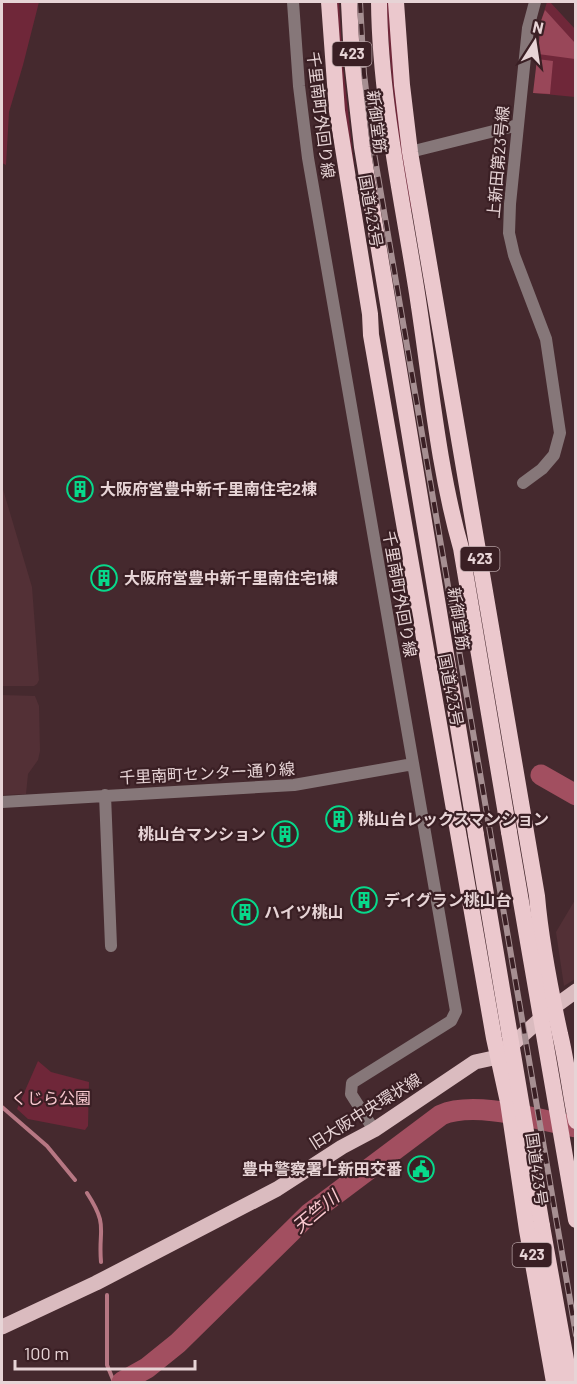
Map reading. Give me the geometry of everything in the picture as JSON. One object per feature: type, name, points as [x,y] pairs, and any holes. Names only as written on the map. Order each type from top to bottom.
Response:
[{"type":"highway","name":"国道423号","points":[[329,2],[338,111],[370,314],[371,335],[430,681],[447,762],[498,1057],[508,1102],[527,1230],[554,1383]]},
{"type":"highway","name":"新御堂筋","points":[[349,2],[352,60],[362,147],[446,648],[449,680],[570,1383]]},
{"type":"highway","name":"新御堂筋","points":[[379,2],[392,141],[435,416],[453,521],[461,548],[576,1220]]},
{"type":"highway","name":"423","points":[[396,2],[410,152],[554,1007],[575,1118]]},
{"type":"highway","points":[[370,314],[406,454],[430,568],[434,576]]},
{"type":"highway","points":[[371,335],[411,531],[443,664],[449,680]]},
{"type":"highway","points":[[460,447],[461,548]]},
{"type":"main road","name":"旧大阪中央環状線","points":[[2,1328],[194,1233],[277,1189],[342,1147],[374,1130],[475,1062],[498,1057],[554,1007],[576,991]]},
{"type":"street","name":"千里南町外回り線","points":[[293,2],[298,76],[308,158],[456,1011],[451,1021],[352,1083],[351,1094],[374,1130]]},
{"type":"street","name":"上新田第23号線","points":[[523,483],[542,469],[554,455],[560,433],[546,339],[513,255],[509,233],[529,23],[535,2]]},
{"type":"street","points":[[410,152],[518,125]]},
{"type":"street","name":"千里南町センター通り線","points":[[2,802],[294,785],[413,764]]},
{"type":"street","points":[[105,795],[111,946]]},
{"type":"shaded area","points":[[545,10],[575,43],[575,59],[538,54],[541,21]]},
{"type":"shaded area","points":[[537,59],[553,61],[550,94],[533,93]]},
{"type":"shaded area","points":[[2,486],[32,587],[39,680],[34,686],[2,686]]},
{"type":"shaded area","points":[[2,695],[35,696],[39,706],[40,751],[38,760],[28,774],[26,794],[2,795]]},
{"type":"shaded area","points":[[575,900],[575,979],[564,986],[556,932]]},
{"type":"green space","points":[[2,2],[39,2],[9,112],[6,165],[2,163]]},
{"type":"green space","points":[[335,2],[339,2],[343,66],[357,192],[346,134]]},
{"type":"green space","points":[[386,2],[390,2],[415,214],[411,210],[398,132]]},
{"type":"green space","points":[[547,2],[550,2],[575,29],[575,97],[534,93],[541,21]]},
{"type":"green space","name":"くじら公園","points":[[38,1061],[51,1072],[89,1082],[88,1126],[85,1130],[28,1119],[17,1109]]},
{"type":"waterway","points":[[541,775],[576,795]]},
{"type":"waterway","points":[[2,1107],[47,1146],[75,1180]]},
{"type":"waterway","name":"天竺川","points":[[122,1382],[147,1368],[178,1343],[309,1214],[441,1115],[455,1111],[489,1110],[576,1127]]},
{"type":"waterway","points":[[87,1193],[100,1221],[101,1262]]},
{"type":"waterway","points":[[107,1295],[107,1365],[114,1382]]},
{"type":"railway","points":[[360,2],[364,74],[374,153],[576,1335]]},
{"type":"place","name":"大阪府営豊中新千里南住宅2棟","points":[[80,489]]},
{"type":"place","name":"大阪府営豊中新千里南住宅1棟","points":[[104,578]]},
{"type":"place","name":"桃山台レックスマンション","points":[[339,819]]},
{"type":"place","name":"桃山台マンション","points":[[285,834]]},
{"type":"place","name":"デイグラン桃山台","points":[[364,900]]},
{"type":"place","name":"ハイツ桃山","points":[[245,912]]},
{"type":"place","name":"豊中警察署上新田交番","points":[[421,1169]]}]
